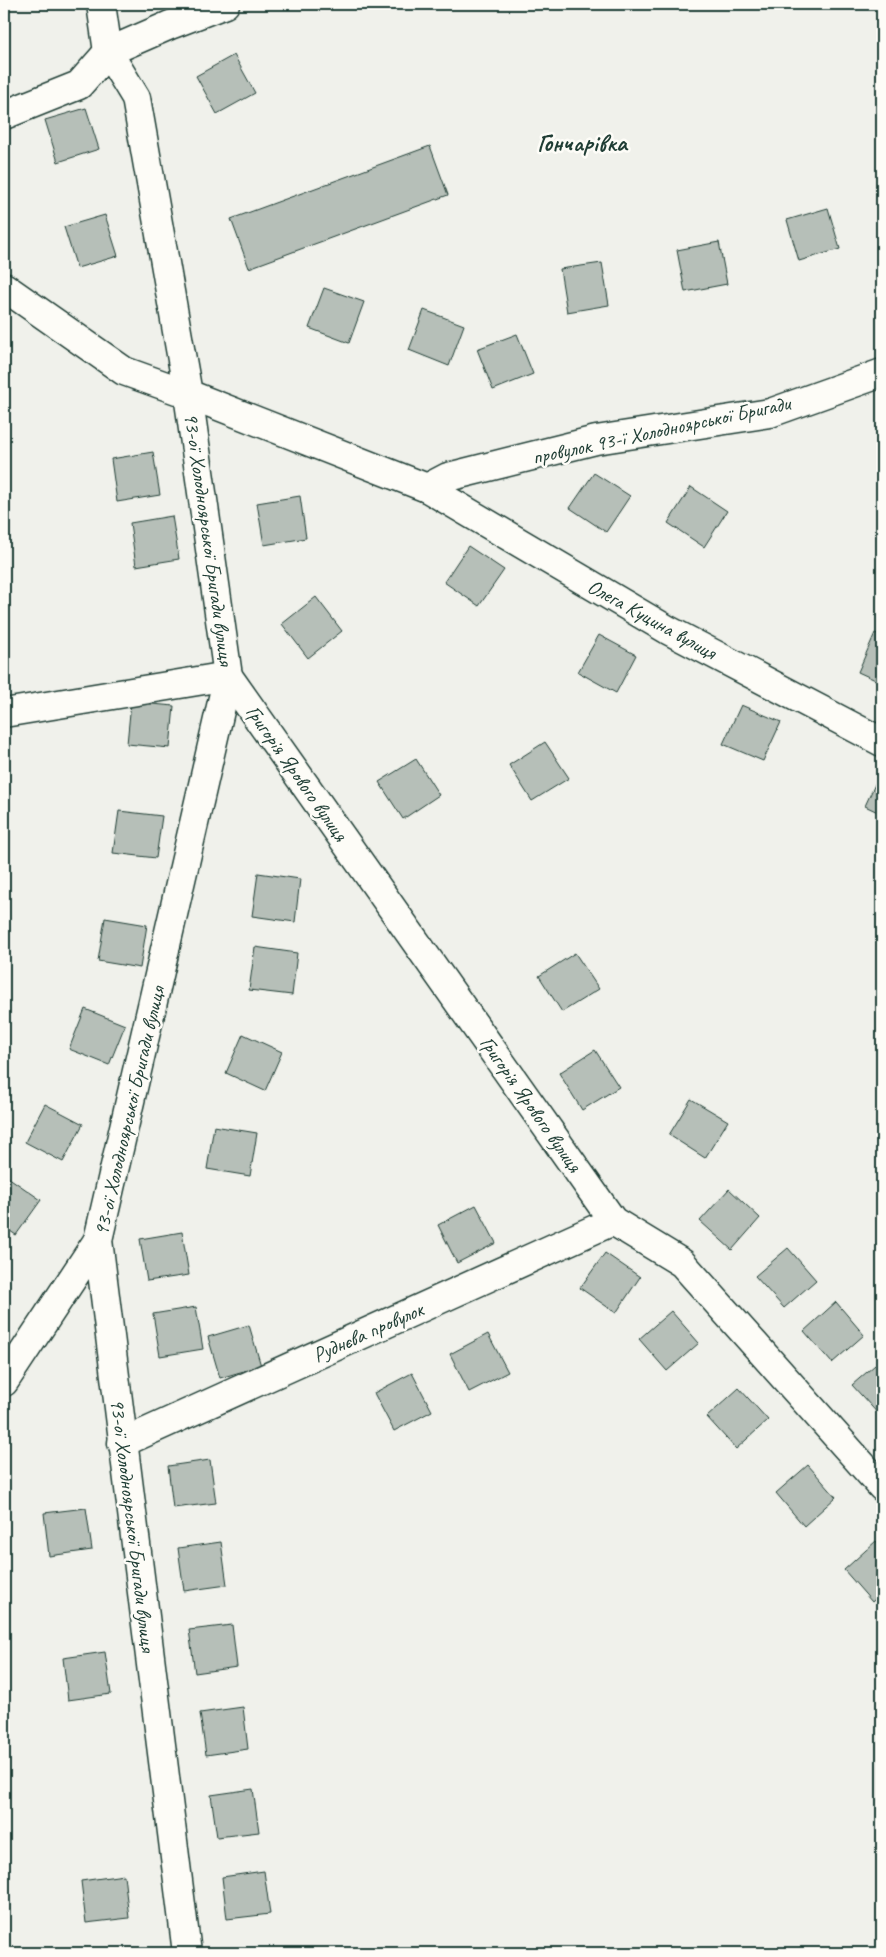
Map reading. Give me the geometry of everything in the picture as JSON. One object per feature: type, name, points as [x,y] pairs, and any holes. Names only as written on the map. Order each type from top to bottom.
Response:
[{"type":"street","name":"93-ої Холодноярської Бригади вулиця","points":[[101,4],[108,52],[136,98],[188,394],[228,676],[98,1240],[187,1953]]},
{"type":"street","points":[[4,115],[79,85],[108,52],[225,4]]},
{"type":"street","name":"93-ої Холодноярської Бригади вулиця","points":[[4,287],[124,371],[188,394]]},
{"type":"street","name":"провулок 93-ї Холодноярської Бригади","points":[[427,488],[448,478],[596,440],[770,413],[882,373]]},
{"type":"street","points":[[188,394],[427,488]]},
{"type":"street","name":"Олега Куцина вулиця","points":[[427,488],[668,630],[882,742]]},
{"type":"street","points":[[4,713],[228,676]]},
{"type":"street","name":"Григорія Ярового вулиця","points":[[228,676],[614,1221],[682,1263],[882,1487]]},
{"type":"street","name":"Руднєва провулок","points":[[122,1443],[614,1221]]},
{"type":"street","points":[[4,1382],[98,1240]]},
{"type":"building","points":[[234,55],[255,93],[217,114],[196,76]]},
{"type":"building","points":[[86,108],[99,149],[58,162],[45,120]]},
{"type":"building","points":[[430,146],[448,195],[249,268],[231,219]]},
{"type":"building","points":[[828,208],[840,249],[799,261],[787,220]]},
{"type":"building","points":[[105,215],[118,256],[77,268],[64,227]]},
{"type":"building","points":[[719,242],[727,284],[685,292],[677,250]]},
{"type":"building","points":[[602,263],[609,305],[567,312],[560,269]]},
{"type":"building","points":[[324,288],[364,302],[349,343],[309,328]]},
{"type":"building","points":[[424,310],[464,325],[449,366],[409,350]]},
{"type":"building","points":[[517,334],[533,374],[493,390],[477,349]]},
{"type":"building","points":[[153,452],[160,495],[117,502],[111,459]]},
{"type":"building","points":[[594,473],[630,496],[606,532],[570,508]]},
{"type":"building","points":[[691,487],[727,511],[704,547],[668,523]]},
{"type":"building","points":[[300,496],[306,538],[264,545],[257,503]]},
{"type":"building","points":[[172,516],[179,559],[136,566],[130,523]]},
{"type":"building","points":[[468,546],[504,570],[479,606],[444,582]]},
{"type":"building","points":[[316,597],[342,631],[308,658],[282,624]]},
{"type":"building","points":[[875,633],[882,636],[882,683],[858,672]]},
{"type":"building","points":[[599,635],[636,655],[616,693],[578,672]]},
{"type":"building","points":[[131,702],[174,706],[170,748],[127,744]]},
{"type":"building","points":[[741,705],[781,722],[763,761],[723,744]]},
{"type":"building","points":[[545,742],[569,778],[532,801],[509,765]]},
{"type":"building","points":[[416,759],[439,795],[403,819],[379,782]]},
{"type":"building","points":[[882,769],[882,814],[865,806]]},
{"type":"building","points":[[119,811],[162,816],[156,858],[113,853]]},
{"type":"building","points":[[258,873],[300,879],[295,922],[252,916]]},
{"type":"building","points":[[105,918],[147,925],[140,968],[98,961]]},
{"type":"building","points":[[255,947],[297,953],[292,995],[249,990]]},
{"type":"building","points":[[575,953],[599,989],[562,1012],[539,976]]},
{"type":"building","points":[[85,1009],[125,1025],[109,1065],[69,1049]]},
{"type":"building","points":[[243,1034],[282,1052],[265,1091],[226,1073]]},
{"type":"building","points":[[595,1050],[619,1087],[582,1110],[559,1073]]},
{"type":"building","points":[[691,1099],[728,1121],[705,1158],[669,1135]]},
{"type":"building","points":[[45,1104],[83,1124],[63,1162],[25,1142]]},
{"type":"building","points":[[214,1126],[257,1133],[250,1176],[207,1169]]},
{"type":"building","points":[[5,1175],[41,1200],[16,1235],[4,1227]]},
{"type":"building","points":[[729,1189],[760,1218],[732,1250],[700,1221]]},
{"type":"building","points":[[476,1205],[496,1243],[457,1263],[438,1225]]},
{"type":"building","points":[[182,1232],[189,1275],[147,1281],[140,1239]]},
{"type":"building","points":[[788,1248],[816,1280],[784,1308],[755,1276]]},
{"type":"building","points":[[605,1253],[640,1277],[616,1313],[580,1288]]},
{"type":"building","points":[[836,1302],[864,1335],[832,1363],[804,1331]]},
{"type":"building","points":[[196,1307],[203,1349],[160,1356],[153,1314]]},
{"type":"building","points":[[671,1311],[699,1343],[667,1371],[639,1339]]},
{"type":"building","points":[[249,1325],[261,1366],[220,1378],[208,1337]]},
{"type":"building","points":[[488,1334],[508,1372],[469,1392],[450,1354]]},
{"type":"building","points":[[882,1359],[882,1416],[881,1417],[852,1385]]},
{"type":"building","points":[[412,1373],[432,1411],[394,1431],[374,1393]]},
{"type":"building","points":[[739,1388],[768,1420],[736,1449],[707,1417]]},
{"type":"building","points":[[210,1460],[216,1503],[173,1508],[168,1466]]},
{"type":"building","points":[[808,1465],[836,1497],[804,1526],[776,1493]]},
{"type":"building","points":[[86,1508],[92,1550],[49,1556],[44,1513]]},
{"type":"building","points":[[876,1541],[882,1548],[882,1593],[872,1602],[844,1570]]},
{"type":"building","points":[[221,1542],[227,1585],[184,1591],[178,1548]]},
{"type":"building","points":[[232,1625],[237,1667],[195,1673],[189,1630]]},
{"type":"building","points":[[105,1652],[111,1694],[68,1700],[63,1658]]},
{"type":"building","points":[[243,1707],[248,1749],[206,1755],[200,1713]]},
{"type":"building","points":[[253,1789],[259,1832],[217,1837],[211,1795]]},
{"type":"building","points":[[264,1871],[270,1914],[227,1919],[222,1877]]},
{"type":"building","points":[[124,1875],[129,1918],[86,1923],[81,1881]]},
{"type":"district","name":"Гончарівка","points":[[582,143]]}]
